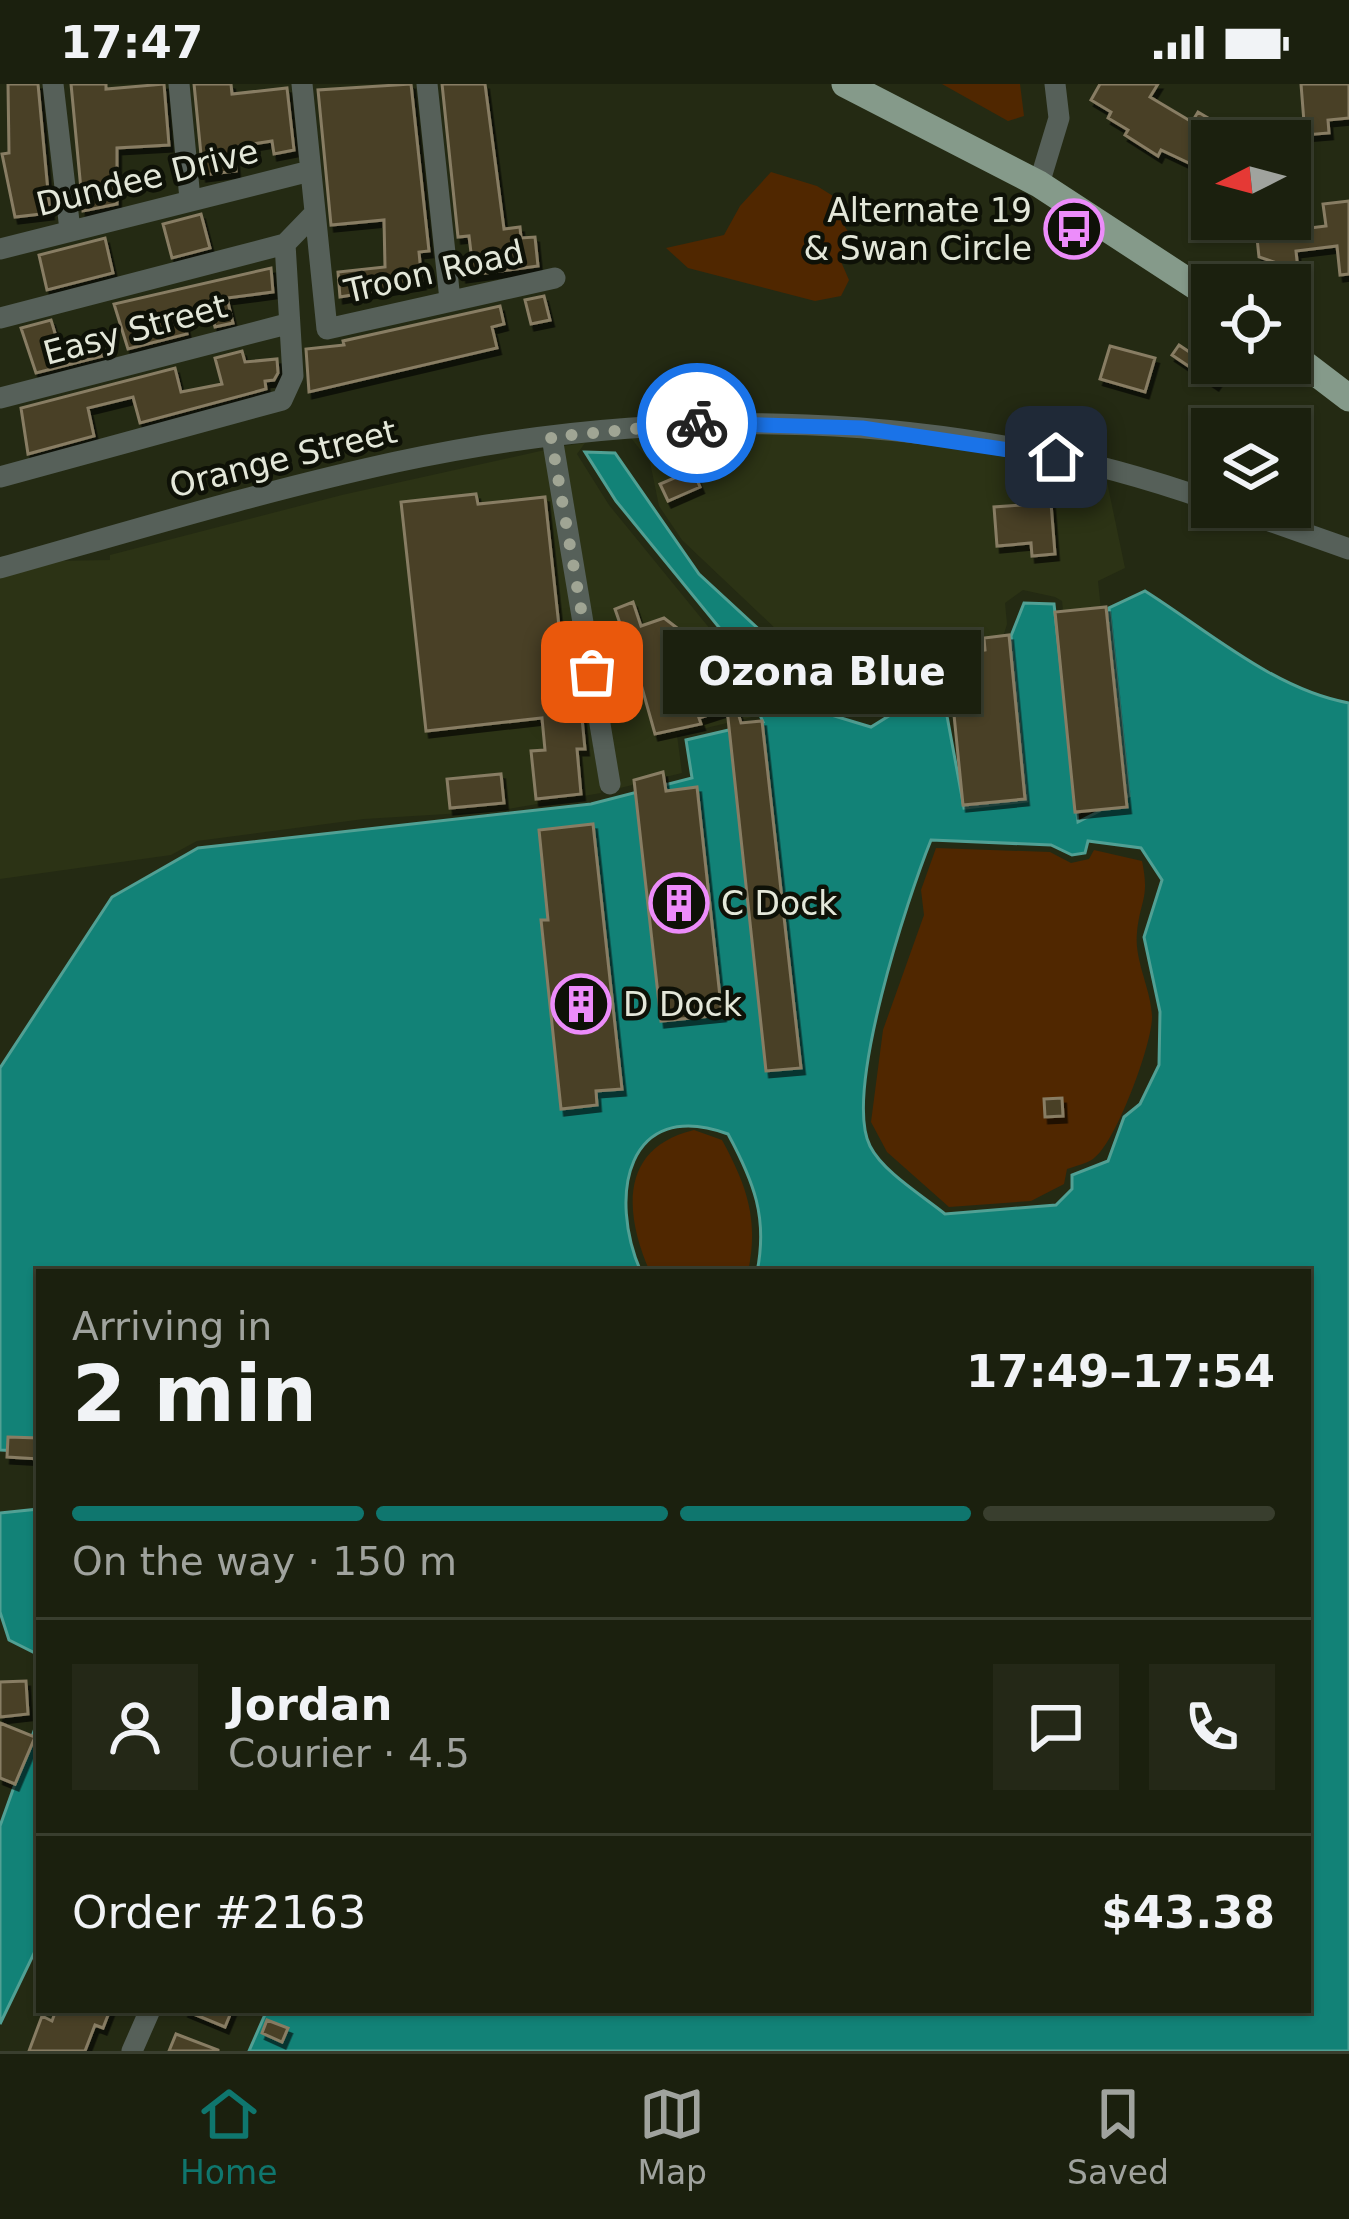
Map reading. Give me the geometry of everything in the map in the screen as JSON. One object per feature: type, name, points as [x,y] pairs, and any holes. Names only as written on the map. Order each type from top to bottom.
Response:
[{"type":"main road","points":[[845,84],[1039,184],[1191,283]]},
{"type":"main road","points":[[1311,369],[1349,398]]},
{"type":"street","points":[[53,84],[70,230]]},
{"type":"street","points":[[179,84],[190,199]]},
{"type":"street","points":[[0,318],[285,244],[314,214],[302,84]]},
{"type":"street","points":[[427,84],[450,300]]},
{"type":"street","points":[[1039,184],[1059,118],[1055,84]]},
{"type":"street","name":"Dundee Drive","points":[[0,248],[310,171]]},
{"type":"street","name":"Troon Road","points":[[314,214],[327,329],[555,278]]},
{"type":"street","points":[[0,477],[283,400],[293,376],[285,244]]},
{"type":"street","name":"Easy Street","points":[[0,398],[287,324]]},
{"type":"street","name":"Orange Street","points":[[0,568],[394,463],[622,430],[789,422],[969,441],[1133,474],[1191,493]]},
{"type":"street","points":[[551,437],[610,784]]},
{"type":"street","points":[[1290,528],[1349,549]]},
{"type":"street","points":[[133,2051],[149,2013]]},
{"type":"shaded area","points":[[942,84],[1020,84],[1024,116],[1008,121]]},
{"type":"shaded area","points":[[771,172],[817,186],[846,204],[845,227],[858,246],[852,257],[839,257],[849,280],[841,296],[815,301],[688,268],[666,248],[724,235],[740,206]]},
{"type":"shaded area","points":[[713,430],[861,437],[988,452],[1106,477],[1125,568],[1098,581],[1120,793],[1084,802],[1062,601],[1055,597],[1023,590],[1005,603],[1007,624],[981,710],[978,659],[973,657],[932,675],[882,710],[869,696],[856,705],[682,540],[659,506],[650,462],[631,438]]},
{"type":"shaded area","points":[[585,443],[577,454],[609,505],[715,635],[752,717],[677,735],[682,773],[620,788],[564,446]]},
{"type":"shaded area","points":[[545,450],[601,793],[496,811],[364,819],[197,841],[171,855],[0,879],[0,577],[56,561],[110,560],[110,555],[342,495]]},
{"type":"shaded area","points":[[936,848],[1050,852],[1071,863],[1089,859],[1094,850],[1142,861],[1145,892],[1137,943],[1152,1016],[1140,1069],[1102,1150],[1090,1161],[1067,1169],[1064,1184],[1031,1201],[949,1207],[887,1152],[871,1122],[883,1030],[924,915],[921,890]]},
{"type":"shaded area","points":[[694,1130],[722,1140],[744,1188],[751,1220],[748,1269],[649,1269],[635,1227],[634,1186],[652,1151]]},
{"type":"water","points":[[585,452],[615,453],[699,574],[765,635],[831,715],[871,727],[972,664],[975,706],[947,716],[964,808],[1027,801],[1011,636],[1024,603],[1054,604],[1078,822],[1129,796],[1109,608],[1145,591],[1268,672],[1349,703],[1349,2051],[249,2051],[266,2013],[1311,2013],[1311,1269],[757,1269],[760,1217],[745,1168],[728,1134],[694,1126],[667,1129],[647,1142],[634,1161],[627,1186],[626,1214],[640,1269],[36,1269],[36,1452],[0,1450],[0,1068],[112,897],[198,848],[591,804],[692,778],[686,740],[763,722],[722,631],[616,501]],"holes":[[[931,840],[1051,845],[1072,855],[1085,853],[1088,841],[1141,848],[1162,880],[1144,937],[1160,1012],[1159,1065],[1140,1104],[1124,1117],[1108,1161],[1072,1175],[1072,1189],[1056,1205],[945,1214],[884,1165],[870,1146],[864,1120],[871,1041],[908,904]]]},
{"type":"water","points":[[36,1509],[36,1654],[9,1640],[0,1612],[0,1513]]},
{"type":"water","points":[[36,1725],[36,1949],[0,2024],[0,1826]]},
{"type":"building","points":[[8,84],[38,84],[50,213],[15,217],[2,154],[9,153]]},
{"type":"building","points":[[71,84],[106,84],[106,89],[164,84],[169,145],[117,148],[117,204],[83,211]]},
{"type":"building","points":[[194,84],[231,84],[232,94],[287,88],[294,150],[274,154],[272,141],[234,147],[236,171],[203,175]]},
{"type":"building","points":[[411,84],[429,251],[419,252],[422,283],[340,297],[338,272],[385,267],[384,220],[331,225],[318,90]]},
{"type":"building","points":[[442,84],[485,84],[504,229],[520,227],[521,238],[535,237],[538,266],[463,276],[461,262],[472,261],[469,236],[458,237]]},
{"type":"building","points":[[1100,84],[1158,84],[1150,97],[1191,121],[1191,164],[1161,150],[1158,156],[1125,135],[1128,130],[1108,118],[1111,112],[1091,100]]},
{"type":"building","points":[[1301,84],[1349,84],[1349,118],[1328,120],[1329,133],[1311,134],[1311,120],[1304,120]]},
{"type":"building","points":[[1349,201],[1349,274],[1340,275],[1337,246],[1296,251],[1297,264],[1259,257],[1257,240],[1311,240],[1311,228],[1326,226],[1323,204]]},
{"type":"building","points":[[201,214],[210,248],[172,258],[163,224]]},
{"type":"building","points":[[105,238],[113,273],[47,290],[39,255]]},
{"type":"building","points":[[271,268],[273,292],[227,298],[233,323],[215,327],[210,306],[182,311],[187,334],[128,349],[114,304]]},
{"type":"building","points":[[544,296],[550,320],[531,324],[525,300]]},
{"type":"building","points":[[500,306],[504,324],[492,327],[497,348],[309,392],[306,349],[344,345],[343,341]]},
{"type":"building","points":[[51,320],[58,343],[98,338],[103,356],[36,373],[21,328]]},
{"type":"building","points":[[1179,345],[1191,353],[1191,368],[1172,355]]},
{"type":"building","points":[[1110,346],[1155,358],[1145,392],[1100,379]]},
{"type":"building","points":[[242,351],[245,362],[277,359],[278,373],[274,380],[265,381],[266,389],[140,423],[133,397],[88,408],[94,436],[28,454],[21,408],[175,368],[181,392],[222,384],[215,358]]},
{"type":"building","points":[[693,470],[700,487],[668,501],[660,484]]},
{"type":"building","points":[[476,494],[478,504],[545,497],[569,719],[582,718],[585,749],[577,749],[581,794],[536,799],[531,751],[545,750],[542,718],[426,731],[401,502]]},
{"type":"building","points":[[1051,503],[1055,554],[1032,556],[1031,543],[997,546],[994,507]]},
{"type":"building","points":[[633,602],[641,626],[664,618],[681,631],[696,674],[685,698],[730,685],[741,723],[762,721],[801,1068],[766,1071],[727,709],[699,718],[701,724],[655,734],[637,670],[629,673],[625,660],[632,658],[615,609]]},
{"type":"building","points":[[1106,607],[1127,807],[1075,812],[1055,612]]},
{"type":"building","points":[[1009,635],[1025,799],[963,805],[953,705],[978,702],[973,652],[985,650],[984,638]]},
{"type":"building","name":"C Dock","points":[[663,772],[666,791],[697,787],[722,1015],[661,1021],[634,780]]},
{"type":"building","points":[[501,774],[504,803],[450,808],[447,779]]},
{"type":"building","name":"D Dock","points":[[593,824],[622,1089],[596,1091],[597,1105],[561,1109],[541,920],[548,920],[539,830]]},
{"type":"building","points":[[1062,1098],[1063,1116],[1045,1117],[1044,1099]]},
{"type":"building","points":[[8,1437],[36,1438],[36,1459],[7,1457]]},
{"type":"building","points":[[26,1681],[28,1714],[0,1717],[0,1682]]},
{"type":"building","points":[[0,1723],[35,1737],[15,1784],[0,1778]]},
{"type":"building","points":[[55,2013],[109,2013],[103,2028],[95,2025],[85,2051],[29,2051],[42,2016],[52,2021]]},
{"type":"building","points":[[191,2013],[231,2013],[225,2027]]},
{"type":"building","points":[[267,2020],[288,2028],[282,2042],[262,2033]]},
{"type":"building","points":[[176,2034],[218,2050],[218,2051],[169,2051]]},
{"type":"way so far","points":[[592,672],[564,486],[551,437],[697,423]]},
{"type":"place","name":"Alternate 19 & Swan Circle","points":[[1074,229]]},
{"type":"place","name":"Ozona Blue","points":[[592,672]]},
{"type":"place","name":"C Dock","points":[[679,903]]},
{"type":"place","name":"D Dock","points":[[581,1004]]},
{"type":"route","points":[[697,423],[789,422],[862,428],[990,443],[1056,457]]}]
